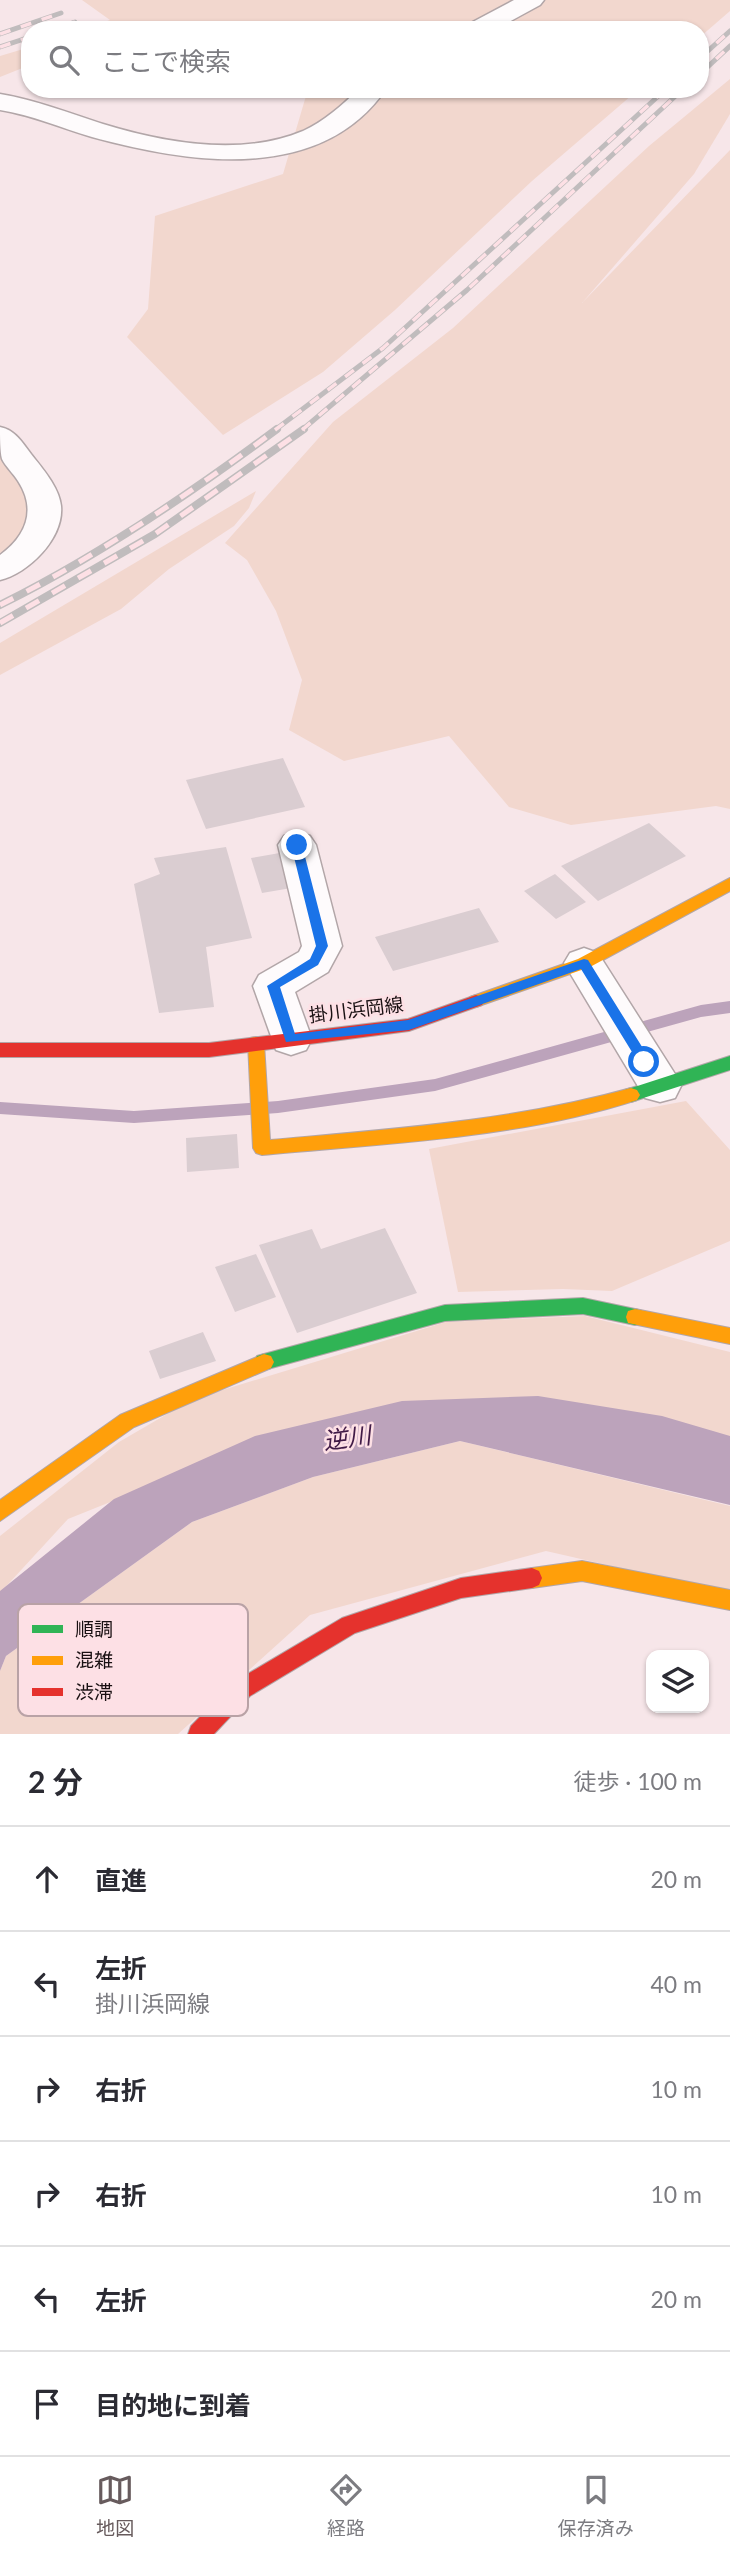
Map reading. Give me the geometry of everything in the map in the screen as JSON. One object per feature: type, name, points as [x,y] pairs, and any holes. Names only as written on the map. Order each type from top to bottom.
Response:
[{"type":"street","points":[[493,21],[532,0]]},
{"type":"street","points":[[0,102],[29,106],[162,148],[226,154],[283,148],[327,129],[357,110],[367,98]]},
{"type":"street","points":[[0,436],[29,473],[45,505],[39,535],[11,564],[0,570]]},
{"type":"street","points":[[297,845],[322,946],[314,962],[273,986],[273,1041],[258,1083],[262,1148],[470,1128],[594,1107],[652,1074],[730,1063]]},
{"type":"street","name":"掛川浜岡線","points":[[0,1050],[209,1050],[409,1025],[584,963],[730,884]]},
{"type":"street","points":[[584,963],[652,1074]]},
{"type":"street","points":[[0,1512],[127,1421],[268,1360],[445,1312],[583,1306],[730,1336]]},
{"type":"street","points":[[248,1685],[349,1625],[461,1588],[582,1571],[730,1600]]},
{"type":"street","points":[[199,1734],[216,1716]]},
{"type":"shaded area","points":[[82,0],[730,0],[730,11],[709,29],[709,21],[107,21],[110,20]]},
{"type":"shaded area","points":[[21,50],[21,69],[0,77],[0,56]]},
{"type":"shaded area","points":[[730,79],[730,114],[694,174],[582,303],[730,150],[730,809],[716,806],[571,825],[509,807],[449,736],[344,761],[289,730],[302,680],[276,611],[247,560],[225,543],[333,422],[453,328],[649,146]]},
{"type":"shaded area","points":[[305,98],[629,98],[532,181],[395,310],[323,372],[223,435],[127,337],[148,309],[155,216],[283,174]]},
{"type":"shaded area","points":[[0,443],[29,473],[39,535],[0,553]]},
{"type":"shaded area","points":[[256,491],[249,508],[234,526],[169,569],[121,609],[0,675],[0,643]]},
{"type":"shaded area","points":[[686,1101],[730,1150],[730,1241],[612,1291],[563,1289],[458,1292],[429,1149]]},
{"type":"shaded area","points":[[585,1316],[730,1352],[730,1440],[302,1425],[68,1519],[0,1593],[0,1536],[119,1442],[193,1399],[446,1322]]},
{"type":"shaded area","points":[[460,1441],[730,1506],[730,1593],[546,1551],[310,1615],[248,1671],[248,1604],[78,1604],[192,1522],[313,1477]]},
{"type":"shaded area","points":[[18,1647],[18,1716],[198,1716],[178,1734],[0,1734],[0,1671],[6,1656]]},
{"type":"water","name":"逆川","points":[[538,1396],[662,1416],[730,1436],[730,1505],[460,1441],[313,1477],[192,1522],[78,1604],[18,1604],[18,1647],[6,1656],[0,1671],[0,1591],[114,1499],[255,1436],[402,1401]]},
{"type":"building","points":[[283,758],[305,807],[206,829],[186,780]]},
{"type":"building","points":[[649,823],[686,856],[598,901],[561,866]]},
{"type":"building","points":[[226,847],[252,938],[206,947],[214,1007],[159,1013],[134,884],[160,874],[154,858]]},
{"type":"building","points":[[291,851],[303,886],[262,893],[251,858]]},
{"type":"building","points":[[555,874],[586,902],[556,919],[524,891]]},
{"type":"building","points":[[479,908],[499,942],[393,971],[375,937]]},
{"type":"building","points":[[237,1134],[239,1168],[187,1172],[186,1138]]},
{"type":"building","points":[[385,1228],[417,1293],[297,1333],[259,1245],[312,1229],[321,1249]]},
{"type":"building","points":[[256,1254],[276,1297],[235,1312],[215,1267]]},
{"type":"building","points":[[203,1332],[216,1361],[160,1379],[149,1351]]},
{"type":"waterway","points":[[0,1108],[134,1117],[278,1107],[435,1085],[701,1011],[730,1007]]},
{"type":"railway","points":[[38,21],[61,13]]},
{"type":"railway","points":[[0,34],[21,27]]},
{"type":"railway","points":[[709,50],[730,31]]},
{"type":"railway","points":[[0,47],[21,40]]},
{"type":"railway","points":[[709,66],[730,46]]},
{"type":"railway","points":[[275,430],[383,348],[656,98]]},
{"type":"railway","points":[[302,430],[467,290],[673,98]]},
{"type":"railway","points":[[0,605],[71,567],[142,523],[277,429]]},
{"type":"railway","points":[[0,623],[155,534],[304,429]]},
{"type":"traffic: fast","points":[[631,1095],[730,1063]]},
{"type":"traffic: fast","points":[[264,1362],[445,1313],[583,1306],[635,1317]]},
{"type":"traffic: slow","points":[[476,1001],[584,963],[730,884]]},
{"type":"traffic: slow","points":[[256,1043],[262,1148],[496,1124],[543,1117],[631,1095]]},
{"type":"traffic: slow","points":[[635,1317],[730,1336]]},
{"type":"traffic: slow","points":[[0,1512],[127,1421],[264,1362]]},
{"type":"traffic: slow","points":[[532,1578],[582,1571],[730,1600]]},
{"type":"traffic: jam","points":[[0,1050],[209,1050],[409,1025],[476,1001]]},
{"type":"traffic: jam","points":[[248,1685],[349,1625],[461,1588],[532,1578]]},
{"type":"traffic: jam","points":[[199,1734],[216,1716]]},
{"type":"route","points":[[297,845],[322,946],[314,962],[273,986],[290,1039],[409,1025],[584,963],[644,1062]]}]
